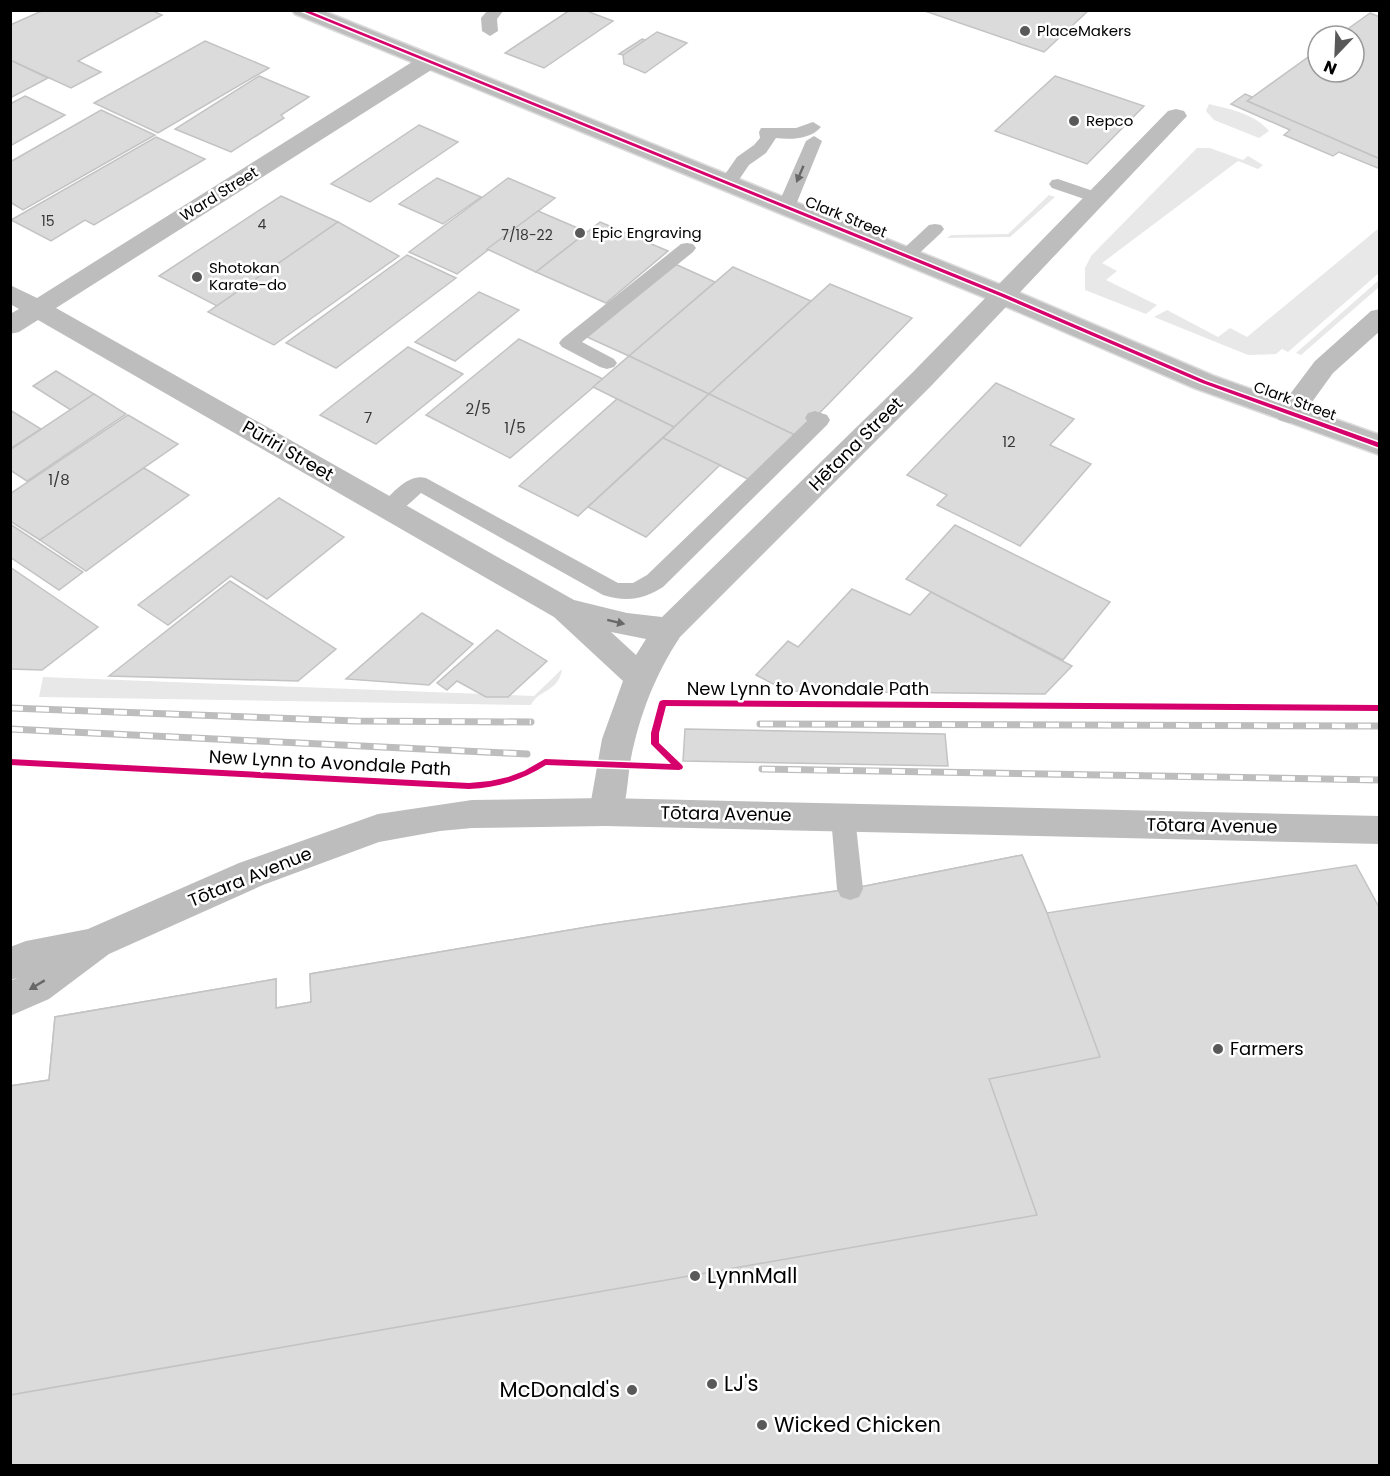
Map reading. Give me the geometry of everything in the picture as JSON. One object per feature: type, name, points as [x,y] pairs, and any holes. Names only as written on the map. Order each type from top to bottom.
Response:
[{"type":"street","name":"Clark Street","points":[[302,10],[1002,295],[1204,382],[1380,446]]},
{"type":"street","name":"Ward Street","points":[[10,326],[428,62]]},
{"type":"street","name":"Hētana Street","points":[[606,812],[613,765],[625,713],[652,652],[669,629],[922,379],[1176,116]]},
{"type":"street","name":"Pūriri Street","points":[[10,293],[565,609],[639,677]]},
{"type":"street","points":[[1289,414],[1324,367],[1380,317]]},
{"type":"street","name":"Pūriri Street","points":[[565,609],[627,625],[669,629]]},
{"type":"street","name":"Tōtara Avenue","points":[[10,999],[36,987],[96,944],[251,874],[378,828],[440,817],[472,814],[606,812],[1380,830]]},
{"type":"street","name":"Tōtara Avenue","points":[[10,964],[26,957],[96,944]]},
{"type":"lane","points":[[490,31],[489,18],[497,10]]},
{"type":"lane","points":[[728,183],[743,161],[763,145],[768,138],[767,132],[790,135],[813,134],[786,207]]},
{"type":"lane","points":[[1058,184],[1096,198]]},
{"type":"lane","points":[[906,256],[935,229]]},
{"type":"lane","points":[[607,363],[569,343],[687,248]]},
{"type":"lane","points":[[389,508],[419,483],[611,589],[623,593],[638,592],[655,581],[820,420],[815,418]]},
{"type":"lane","points":[[843,817],[850,889]]},
{"type":"shaded area","points":[[1209,104],[1249,116],[1269,131],[1259,138],[1214,120],[1206,111]]},
{"type":"shaded area","points":[[1197,148],[1210,148],[1243,160],[1248,156],[1263,165],[1258,169],[1238,161],[1102,263],[1117,271],[1106,280],[1157,305],[1146,314],[1085,290],[1085,268],[1091,256]]},
{"type":"shaded area","points":[[1049,195],[1055,197],[1010,237],[947,238],[951,235],[1008,234]]},
{"type":"shaded area","points":[[1379,228],[1379,273],[1288,352],[1282,349],[1276,354],[1248,355],[1154,317],[1167,310],[1218,337],[1230,328],[1247,337]]},
{"type":"shaded area","points":[[1379,280],[1379,287],[1301,355],[1296,353]]},
{"type":"shaded area","points":[[562,669],[557,682],[531,705],[39,697],[43,677],[534,696]]},
{"type":"building","points":[[44,10],[151,10],[162,15],[78,61],[101,72],[71,88],[10,60],[10,25]]},
{"type":"building","points":[[570,10],[584,10],[613,21],[544,68],[505,53]]},
{"type":"building","name":"PlaceMakers","points":[[922,10],[1089,10],[1044,52]]},
{"type":"building","points":[[1370,13],[1380,17],[1380,159],[1247,101],[1306,59],[1306,84],[1366,84],[1366,24],[1355,24]]},
{"type":"building","points":[[657,32],[687,43],[645,73],[624,64],[623,55]]},
{"type":"building","points":[[642,39],[645,40],[623,55],[619,54]]},
{"type":"building","points":[[205,41],[269,68],[158,133],[94,103]]},
{"type":"building","points":[[10,60],[48,78],[10,98]]},
{"type":"building","points":[[259,76],[309,97],[281,115],[284,118],[231,152],[175,129]]},
{"type":"building","points":[[1055,76],[1144,106],[1087,164],[995,131]]},
{"type":"building","points":[[1245,94],[1252,97],[1247,101],[1380,159],[1380,169],[1339,152],[1333,156],[1284,135],[1290,130],[1231,104]]},
{"type":"building","points":[[25,96],[65,115],[10,146],[10,104]]},
{"type":"building","points":[[101,110],[155,135],[23,210],[10,202],[10,162]]},
{"type":"building","points":[[419,125],[458,142],[370,202],[331,184]]},
{"type":"building","points":[[156,137],[205,159],[94,225],[85,220],[51,241],[11,220]]},
{"type":"building","points":[[437,178],[481,197],[443,224],[399,204]]},
{"type":"building","points":[[508,178],[555,198],[457,274],[409,252]]},
{"type":"building","points":[[281,196],[338,222],[217,306],[159,276]]},
{"type":"building","points":[[538,211],[587,232],[536,272],[487,249]]},
{"type":"building","points":[[338,222],[399,256],[274,345],[208,312]]},
{"type":"building","points":[[600,222],[668,251],[606,303],[536,272]]},
{"type":"building","points":[[407,255],[456,278],[336,368],[286,343]]},
{"type":"building","points":[[675,264],[715,282],[629,356],[587,337]]},
{"type":"building","points":[[733,267],[811,301],[709,394],[629,356]]},
{"type":"building","points":[[830,284],[912,318],[797,436],[709,394]]},
{"type":"building","points":[[479,292],[519,310],[455,361],[415,342]]},
{"type":"building","points":[[519,339],[603,379],[510,458],[426,415]]},
{"type":"building","points":[[408,347],[463,374],[376,444],[320,415]]},
{"type":"building","points":[[629,356],[709,394],[674,427],[593,387]]},
{"type":"building","points":[[56,371],[94,394],[71,410],[33,386]]},
{"type":"building","points":[[996,383],[1074,419],[1050,445],[1091,464],[1020,546],[937,505],[947,495],[907,475]]},
{"type":"building","points":[[94,394],[126,414],[27,481],[10,470],[10,450]]},
{"type":"building","points":[[709,394],[797,436],[752,481],[663,438]]},
{"type":"building","points":[[617,399],[674,427],[578,516],[519,486]]},
{"type":"building","points":[[10,410],[41,429],[10,449]]},
{"type":"building","points":[[128,415],[178,444],[40,540],[10,521],[10,494]]},
{"type":"building","points":[[663,438],[720,465],[646,537],[588,507]]},
{"type":"building","points":[[144,468],[189,495],[86,571],[40,540]]},
{"type":"building","points":[[279,498],[344,537],[267,599],[231,576],[168,625],[138,605]]},
{"type":"building","points":[[10,524],[83,572],[59,590],[10,557]]},
{"type":"building","points":[[955,525],[1110,602],[1063,660],[906,579]]},
{"type":"building","points":[[10,567],[98,627],[42,670],[10,669]]},
{"type":"building","points":[[230,581],[336,649],[298,681],[109,676]]},
{"type":"building","points":[[852,589],[910,615],[931,592],[1072,666],[1045,694],[787,691],[756,675],[788,641],[798,647]]},
{"type":"building","points":[[422,613],[473,644],[429,685],[346,679]]},
{"type":"building","points":[[497,630],[547,661],[508,697],[486,697],[457,681],[447,690],[437,683]]},
{"type":"building","points":[[685,729],[945,734],[948,766],[683,761]]},
{"type":"building","name":"LynnMall","points":[[1022,855],[1047,913],[1356,865],[1380,909],[1380,1466],[10,1466],[10,1086],[49,1080],[55,1017],[276,979],[276,1008],[311,1002],[310,974],[599,925],[850,889]]},
{"type":"building","points":[[1022,855],[1047,913],[1100,1057],[989,1079],[1037,1215],[10,1395],[10,1086],[49,1080],[55,1017],[276,979],[276,1008],[311,1002],[310,974],[599,925],[850,889]]},
{"type":"railway","points":[[10,708],[357,721],[531,722]]},
{"type":"railway","points":[[760,724],[1380,726]]},
{"type":"railway","points":[[10,729],[527,754]]},
{"type":"railway","points":[[762,769],[1380,780]]},
{"type":"cycle path","points":[[302,10],[1002,295],[1204,382],[1380,446]]},
{"type":"cycle path","name":"New Lynn to Avondale Path","points":[[679,767],[655,744],[655,733],[663,703],[1380,708]]},
{"type":"cycle path","name":"New Lynn to Avondale Path","points":[[10,762],[469,786],[509,780],[545,762],[679,767]]},
{"type":"place","name":"PlaceMakers","points":[[1025,31]]},
{"type":"place","name":"Repco","points":[[1074,121]]},
{"type":"place","name":"Epic Engraving","points":[[580,233]]},
{"type":"place","name":"Shotokan Karate-do","points":[[197,277]]},
{"type":"place","name":"Farmers","points":[[1218,1049]]},
{"type":"place","name":"LynnMall","points":[[695,1276]]},
{"type":"place","name":"LJ's","points":[[712,1384]]},
{"type":"place","name":"McDonald's","points":[[632,1390]]},
{"type":"place","name":"Wicked Chicken","points":[[762,1425]]}]
